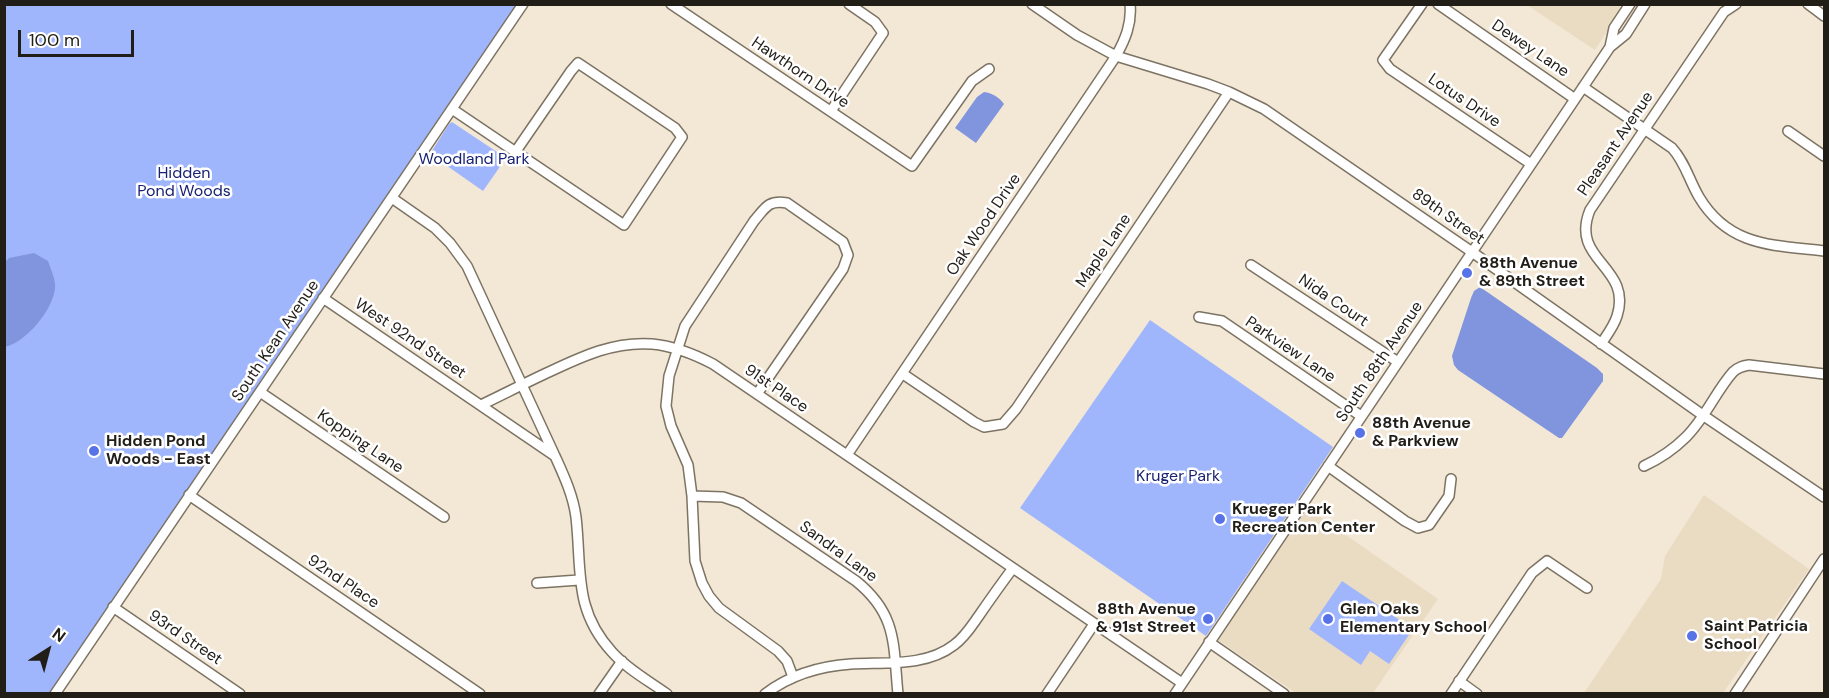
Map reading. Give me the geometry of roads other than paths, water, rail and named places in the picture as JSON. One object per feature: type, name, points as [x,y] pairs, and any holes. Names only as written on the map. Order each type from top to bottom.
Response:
[{"type":"street","name":"South Kean Avenue","points":[[55,693],[523,4]]},
{"type":"street","name":"Hawthorn Drive","points":[[671,4],[912,166],[972,81],[989,69]]},
{"type":"street","points":[[831,111],[883,33],[875,22],[849,4]]},
{"type":"street","name":"89th Street","points":[[1032,4],[1077,35],[1116,56],[1229,92],[1280,119],[1704,416],[1824,497]]},
{"type":"street","name":"Oak Wood Drive","points":[[847,455],[1116,56],[1129,27],[1130,4]]},
{"type":"street","name":"Lotus Drive","points":[[1422,4],[1383,60],[1390,69],[1531,164]]},
{"type":"street","name":"Dewey Lane","points":[[1438,4],[1575,99]]},
{"type":"street","name":"South 88th Avenue","points":[[1610,47],[1614,28],[1630,4]]},
{"type":"street","name":"South 88th Avenue","points":[[1175,693],[1610,47],[1626,34],[1645,4]]},
{"type":"street","name":"Pleasant Avenue","points":[[1601,344],[1617,316],[1620,294],[1612,275],[1588,245],[1585,237],[1586,219],[1724,12],[1736,4]]},
{"type":"street","points":[[1808,4],[1824,16]]},
{"type":"street","points":[[452,109],[624,225],[682,137],[675,128],[578,63],[516,151]]},
{"type":"street","points":[[1583,87],[1666,143],[1678,155],[1703,203],[1729,229],[1757,242],[1824,250]]},
{"type":"street","name":"Maple Lane","points":[[903,374],[974,422],[984,427],[1004,429],[1229,92]]},
{"type":"street","points":[[1788,130],[1824,156]]},
{"type":"street","points":[[392,198],[435,228],[450,243],[467,266],[523,384],[573,499],[579,580],[586,610],[595,629],[612,652],[667,693]]},
{"type":"street","points":[[757,394],[843,269],[848,255],[843,242],[787,203],[777,201],[768,205],[754,221],[685,326],[669,376],[666,406],[670,426],[688,465],[695,561],[698,573],[709,596],[719,608],[778,651],[787,661],[793,677]]},
{"type":"street","name":"Nida Court","points":[[1251,265],[1398,362]]},
{"type":"street","name":"West 92nd Street","points":[[323,298],[555,456]]},
{"type":"street","name":"Parkview Lane","points":[[1199,317],[1222,321],[1361,416]]},
{"type":"street","name":"91st Place","points":[[523,384],[603,349],[653,344],[697,356],[713,364],[1182,683]]},
{"type":"street","points":[[1644,466],[1679,444],[1704,416],[1733,371],[1741,366],[1824,374]]},
{"type":"street","points":[[481,405],[523,384]]},
{"type":"street","name":"Kopping Lane","points":[[260,392],[444,517]]},
{"type":"street","points":[[1328,466],[1405,522],[1418,528],[1433,521],[1449,496],[1451,479]]},
{"type":"street","name":"92nd Place","points":[[189,495],[480,693]]},
{"type":"street","name":"Sandra Lane","points":[[692,496],[723,496],[741,503],[864,588],[879,603],[889,621],[898,693]]},
{"type":"street","points":[[1735,693],[1824,560]]},
{"type":"street","points":[[1451,693],[1532,573],[1547,561],[1587,588]]},
{"type":"street","points":[[765,693],[793,677],[819,669],[848,664],[926,658],[941,653],[956,644],[1012,568]]},
{"type":"street","points":[[537,583],[579,580]]},
{"type":"street","name":"93rd Street","points":[[113,607],[240,693]]},
{"type":"street","points":[[1047,693],[1094,624]]},
{"type":"street","points":[[1209,642],[1284,693]]},
{"type":"street","points":[[599,693],[622,661]]},
{"type":"street","points":[[1459,681],[1477,693]]},
{"type":"place","name":"88th Avenue & 89th Street","points":[[1467,273]]},
{"type":"place","name":"88th Avenue & Parkview","points":[[1360,433]]},
{"type":"place","name":"Hidden Pond Woods - East","points":[[94,451]]},
{"type":"place","name":"Krueger Park Recreation Center","points":[[1220,519]]},
{"type":"place","name":"88th Avenue & 91st Street","points":[[1208,619]]},
{"type":"place","name":"Glen Oaks Elementary School","points":[[1328,619]]},
{"type":"place","name":"Saint Patricia School","points":[[1692,636]]},
{"type":"park label","name":"Woodland Park","points":[[474,160]]},
{"type":"park label","name":"Hidden Pond Woods","points":[[184,183]]},
{"type":"park label","name":"Kruger Park","points":[[1178,477]]}]
